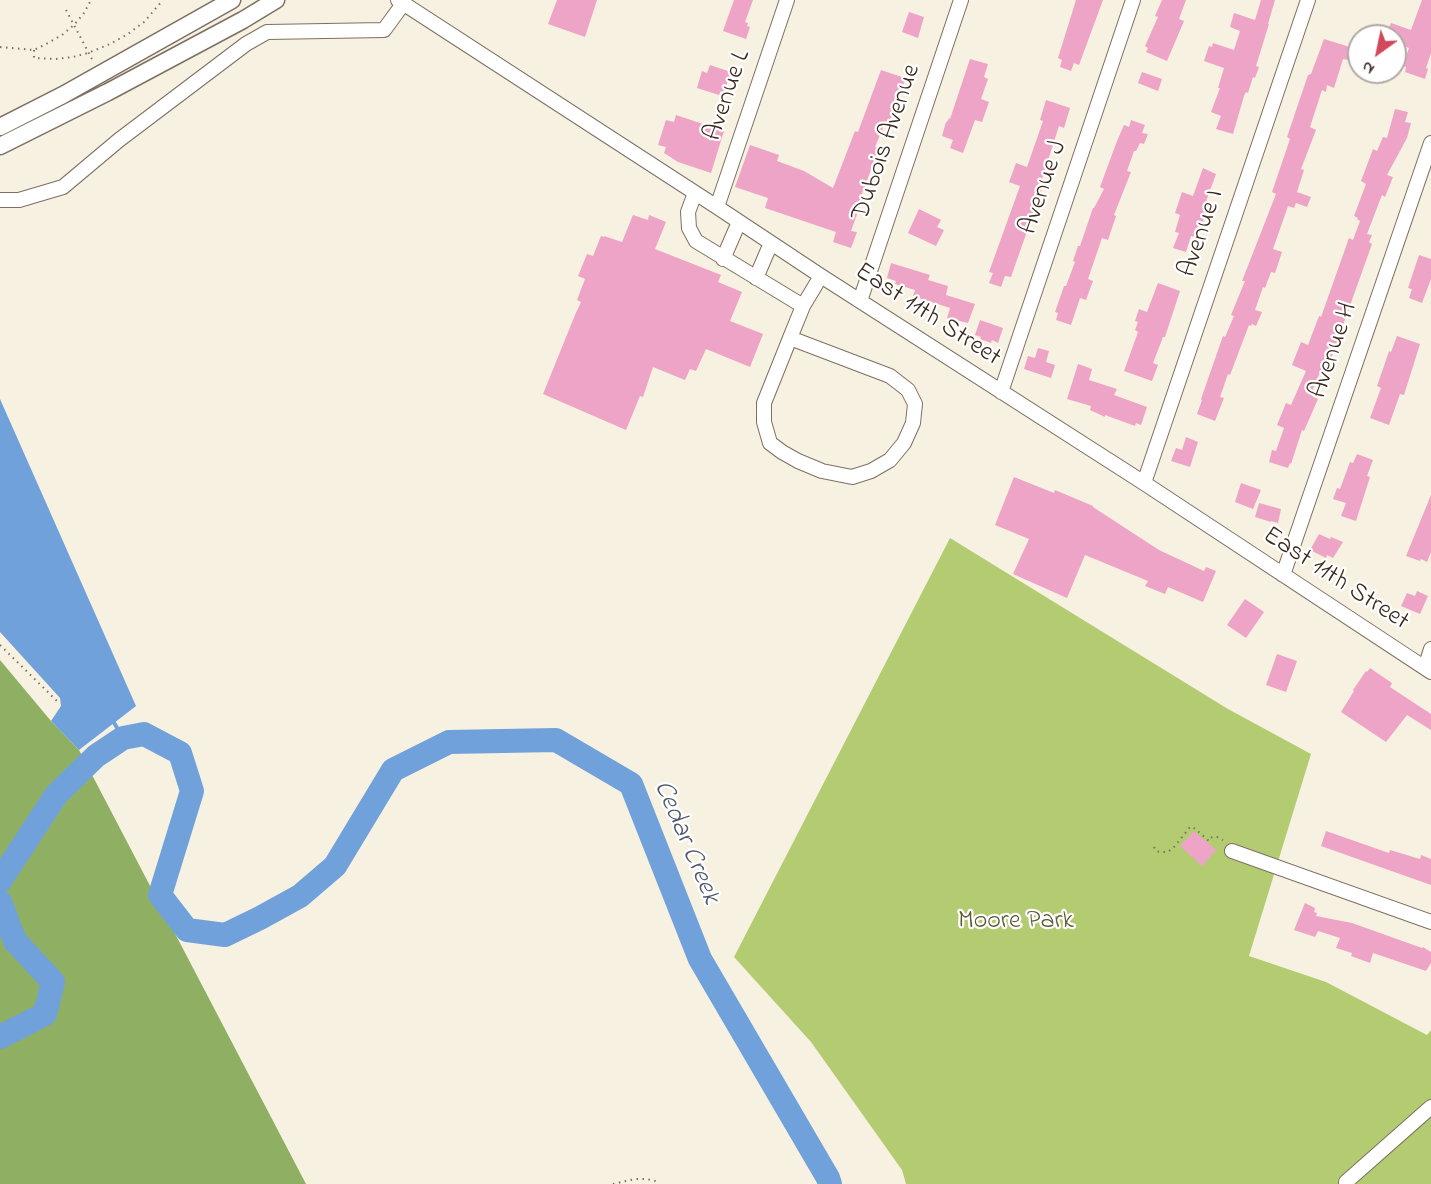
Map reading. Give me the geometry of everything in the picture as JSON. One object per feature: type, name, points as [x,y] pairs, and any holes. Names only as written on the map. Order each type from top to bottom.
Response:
[{"type":"main road","points":[[0,146],[66,102],[232,0]]},
{"type":"main road","points":[[0,127],[66,102],[108,92],[276,0]]},
{"type":"street","name":"Avenue L","points":[[717,207],[787,0]]},
{"type":"street","name":"Dubois Avenue","points":[[860,300],[961,0]]},
{"type":"street","name":"Avenue J","points":[[1001,392],[1134,0]]},
{"type":"street","name":"Avenue I","points":[[1143,483],[1308,0]]},
{"type":"street","points":[[0,200],[19,200],[63,187],[119,140],[219,64],[267,32],[384,30],[400,2]]},
{"type":"street","name":"East 11th Street","points":[[400,2],[1428,670]]},
{"type":"street","points":[[254,14],[267,32]]},
{"type":"street","name":"Avenue H","points":[[1283,575],[1431,143]]},
{"type":"street","points":[[695,194],[688,212],[689,228],[696,241],[803,306]]},
{"type":"street","points":[[723,259],[739,222]]},
{"type":"street","points":[[756,278],[771,243]]},
{"type":"street","points":[[790,338],[890,376],[908,390],[915,404],[913,423],[904,443],[890,460],[872,471],[852,477],[822,471],[798,461],[770,443],[764,422],[764,403],[790,338],[803,306],[821,276]]},
{"type":"street","points":[[1428,670],[1431,649]]},
{"type":"street","points":[[1233,851],[1431,922]]},
{"type":"street","points":[[1346,1182],[1431,1107]]},
{"type":"path","points":[[0,47],[34,50],[48,44],[74,25],[91,0]]},
{"type":"path","points":[[34,50],[34,58],[64,58],[88,53],[128,34],[144,22],[164,0]]},
{"type":"path","points":[[66,10],[94,63]]},
{"type":"path","points":[[0,645],[59,703]]},
{"type":"path","points":[[1154,848],[1156,851],[1168,852],[1190,827],[1193,827],[1209,841],[1212,837],[1223,840],[1233,851]]},
{"type":"path","points":[[613,1184],[646,1179],[659,1184]]},
{"type":"green space","name":"Moore Park","points":[[950,538],[1228,709],[1311,754],[1249,956],[1326,982],[1427,1035],[1431,1030],[1431,1184],[906,1184],[902,1170],[811,1042],[734,957]]},
{"type":"green space","points":[[0,660],[51,721],[79,750],[306,1184],[0,1184]]},
{"type":"water","points":[[0,399],[136,706],[79,750],[51,721],[61,706],[60,698],[0,632]]},
{"type":"building","points":[[557,0],[597,0],[585,37],[548,24]]},
{"type":"building","points":[[734,0],[753,0],[745,22],[750,27],[746,39],[723,31]]},
{"type":"building","points":[[1076,0],[1103,0],[1079,65],[1074,63],[1071,71],[1060,67],[1062,60],[1058,58]]},
{"type":"building","points":[[1162,0],[1186,0],[1179,19],[1184,21],[1167,61],[1146,52],[1148,48],[1145,46],[1158,17],[1155,16]]},
{"type":"building","points":[[1261,0],[1275,0],[1256,66],[1259,67],[1248,93],[1246,92],[1244,96],[1233,134],[1216,129],[1221,116],[1211,112],[1220,88],[1218,88],[1224,68],[1204,61],[1209,46],[1212,47],[1213,43],[1234,50],[1240,31],[1230,27],[1234,13],[1255,20]]},
{"type":"building","points":[[1422,0],[1431,0],[1431,53],[1425,79],[1407,73],[1409,48],[1407,47],[1407,29],[1411,30]]},
{"type":"building","points":[[909,12],[924,17],[918,38],[902,32]]},
{"type":"building","points":[[1324,39],[1347,46],[1347,60],[1343,59],[1334,88],[1327,85],[1326,92],[1322,90],[1310,127],[1316,130],[1301,169],[1304,170],[1297,192],[1311,197],[1307,207],[1296,203],[1294,208],[1288,206],[1273,249],[1282,252],[1275,273],[1271,272],[1255,310],[1262,312],[1256,326],[1249,325],[1230,375],[1228,374],[1220,397],[1224,398],[1215,421],[1197,414],[1201,399],[1223,336],[1225,337],[1234,316],[1231,315],[1245,281],[1242,281],[1276,194],[1272,192],[1290,139],[1287,137],[1308,75],[1311,74]]},
{"type":"building","points":[[970,59],[988,64],[984,77],[988,79],[981,99],[989,102],[982,122],[975,120],[963,153],[950,148],[953,140],[942,136]]},
{"type":"building","points":[[710,65],[731,72],[724,92],[721,91],[719,95],[697,88],[702,71],[707,73]]},
{"type":"building","points":[[881,70],[905,80],[890,121],[885,123],[875,147],[879,148],[858,205],[860,206],[851,231],[857,232],[851,248],[833,242],[836,232],[765,208],[768,198],[735,187],[750,145],[779,155],[777,161],[804,171],[833,188],[855,131],[858,132]]},
{"type":"building","points":[[1142,72],[1162,79],[1158,91],[1138,83]]},
{"type":"building","points":[[1046,100],[1070,108],[1064,128],[1059,126],[1042,179],[1045,180],[1011,277],[1005,276],[1001,287],[989,283],[993,273],[989,272],[1020,186],[1009,182],[1016,163],[1027,167],[1043,121],[1040,120]]},
{"type":"building","points":[[1395,109],[1408,112],[1405,122],[1411,123],[1407,138],[1387,175],[1393,177],[1385,197],[1382,195],[1367,234],[1372,235],[1369,242],[1372,244],[1332,356],[1325,372],[1321,370],[1312,391],[1314,391],[1312,396],[1318,399],[1304,431],[1302,430],[1288,468],[1269,462],[1272,450],[1276,451],[1284,428],[1277,425],[1286,403],[1291,405],[1306,371],[1292,365],[1301,342],[1308,345],[1319,316],[1321,317],[1349,238],[1353,240],[1360,221],[1354,216],[1366,184],[1361,181],[1373,149],[1377,151],[1383,137],[1387,138]]},
{"type":"building","points":[[676,115],[724,131],[711,173],[678,162],[664,153],[666,147],[658,145],[666,120],[674,122]]},
{"type":"building","points":[[1131,120],[1145,125],[1142,133],[1148,134],[1144,144],[1140,143],[1134,151],[1127,171],[1131,172],[1114,215],[1116,216],[1108,240],[1102,238],[1088,279],[1093,281],[1086,300],[1080,298],[1071,325],[1056,320],[1058,313],[1055,312],[1093,208],[1104,189],[1100,187],[1117,141],[1124,125],[1129,127]]},
{"type":"building","points":[[1203,168],[1216,174],[1204,207],[1207,209],[1198,238],[1191,236],[1186,252],[1173,248],[1179,233],[1175,232],[1180,215],[1175,213],[1182,192],[1193,196]]},
{"type":"building","points":[[919,209],[941,220],[937,227],[944,230],[936,246],[908,233]]},
{"type":"building","points":[[633,215],[648,220],[649,215],[666,222],[655,249],[721,275],[718,282],[742,292],[730,321],[763,334],[750,367],[706,349],[696,371],[690,369],[685,380],[653,367],[643,397],[640,396],[626,430],[543,394],[581,302],[577,300],[585,279],[578,276],[587,254],[593,256],[601,236],[622,242]]},
{"type":"building","points":[[1419,255],[1431,259],[1431,279],[1422,303],[1409,298],[1412,289],[1408,288]]},
{"type":"building","points":[[891,263],[930,275],[928,280],[948,286],[946,295],[975,304],[968,323],[947,318],[950,308],[913,296],[915,290],[895,284],[896,281],[887,278]]},
{"type":"building","points":[[1158,283],[1180,291],[1165,337],[1163,337],[1153,363],[1158,365],[1152,381],[1124,371],[1138,332],[1135,330],[1138,322],[1135,321],[1139,309],[1147,312]]},
{"type":"building","points":[[980,320],[1003,328],[998,343],[992,340],[991,343],[975,335]]},
{"type":"building","points":[[1397,336],[1420,344],[1404,395],[1400,394],[1389,425],[1370,418],[1381,388],[1377,386],[1389,351],[1391,352]]},
{"type":"building","points":[[1038,348],[1049,351],[1046,362],[1055,365],[1051,378],[1024,369],[1028,356],[1035,358]]},
{"type":"building","points":[[1078,364],[1092,369],[1089,380],[1117,389],[1114,395],[1147,407],[1141,425],[1136,423],[1135,426],[1105,415],[1105,417],[1090,410],[1091,406],[1067,399]]},
{"type":"building","points":[[1186,437],[1198,442],[1190,467],[1171,461],[1176,448],[1182,450]]},
{"type":"building","points":[[1357,454],[1373,460],[1356,521],[1341,516],[1346,503],[1333,499],[1337,488],[1340,489],[1350,462],[1353,463]]},
{"type":"building","points":[[1014,477],[1054,493],[1055,490],[1093,506],[1159,550],[1204,571],[1206,567],[1216,571],[1203,602],[1168,587],[1165,594],[1145,586],[1148,581],[1085,555],[1067,598],[1013,574],[1029,539],[995,525]]},
{"type":"building","points":[[1241,483],[1261,490],[1253,509],[1235,502]]},
{"type":"building","points":[[1431,495],[1431,552],[1427,562],[1406,556]]},
{"type":"building","points":[[1259,503],[1281,509],[1278,523],[1255,517]]},
{"type":"building","points":[[1319,534],[1343,542],[1333,558],[1327,555],[1326,558],[1310,550]]},
{"type":"building","points":[[1417,591],[1428,596],[1420,614],[1401,606],[1407,593],[1415,596]]},
{"type":"building","points":[[1245,599],[1264,612],[1246,638],[1227,625]]},
{"type":"building","points":[[1277,654],[1297,661],[1286,692],[1266,685]]},
{"type":"building","points":[[1370,668],[1392,683],[1390,687],[1431,714],[1431,730],[1407,715],[1386,742],[1341,712],[1353,690]]},
{"type":"building","points":[[1194,831],[1216,850],[1202,866],[1180,846]]},
{"type":"building","points":[[1326,831],[1389,853],[1390,850],[1420,859],[1421,855],[1431,859],[1431,885],[1321,846]]},
{"type":"building","points":[[1305,903],[1315,908],[1316,916],[1352,923],[1423,947],[1431,952],[1431,963],[1426,971],[1373,953],[1370,963],[1351,956],[1352,953],[1336,948],[1340,938],[1318,931],[1315,937],[1294,930]]},
{"type":"waterway","points":[[113,721],[123,738]]},
{"type":"waterway","name":"Cedar Creek","points":[[0,881],[56,795],[96,756],[123,738],[144,734],[180,753],[192,791],[160,895],[187,930],[225,935],[300,896],[335,866],[393,770],[449,742],[556,740],[631,784],[700,959],[830,1184]]},
{"type":"waterway","name":"Cedar Creek","points":[[0,902],[15,941],[53,982],[45,1014],[0,1037]]}]
